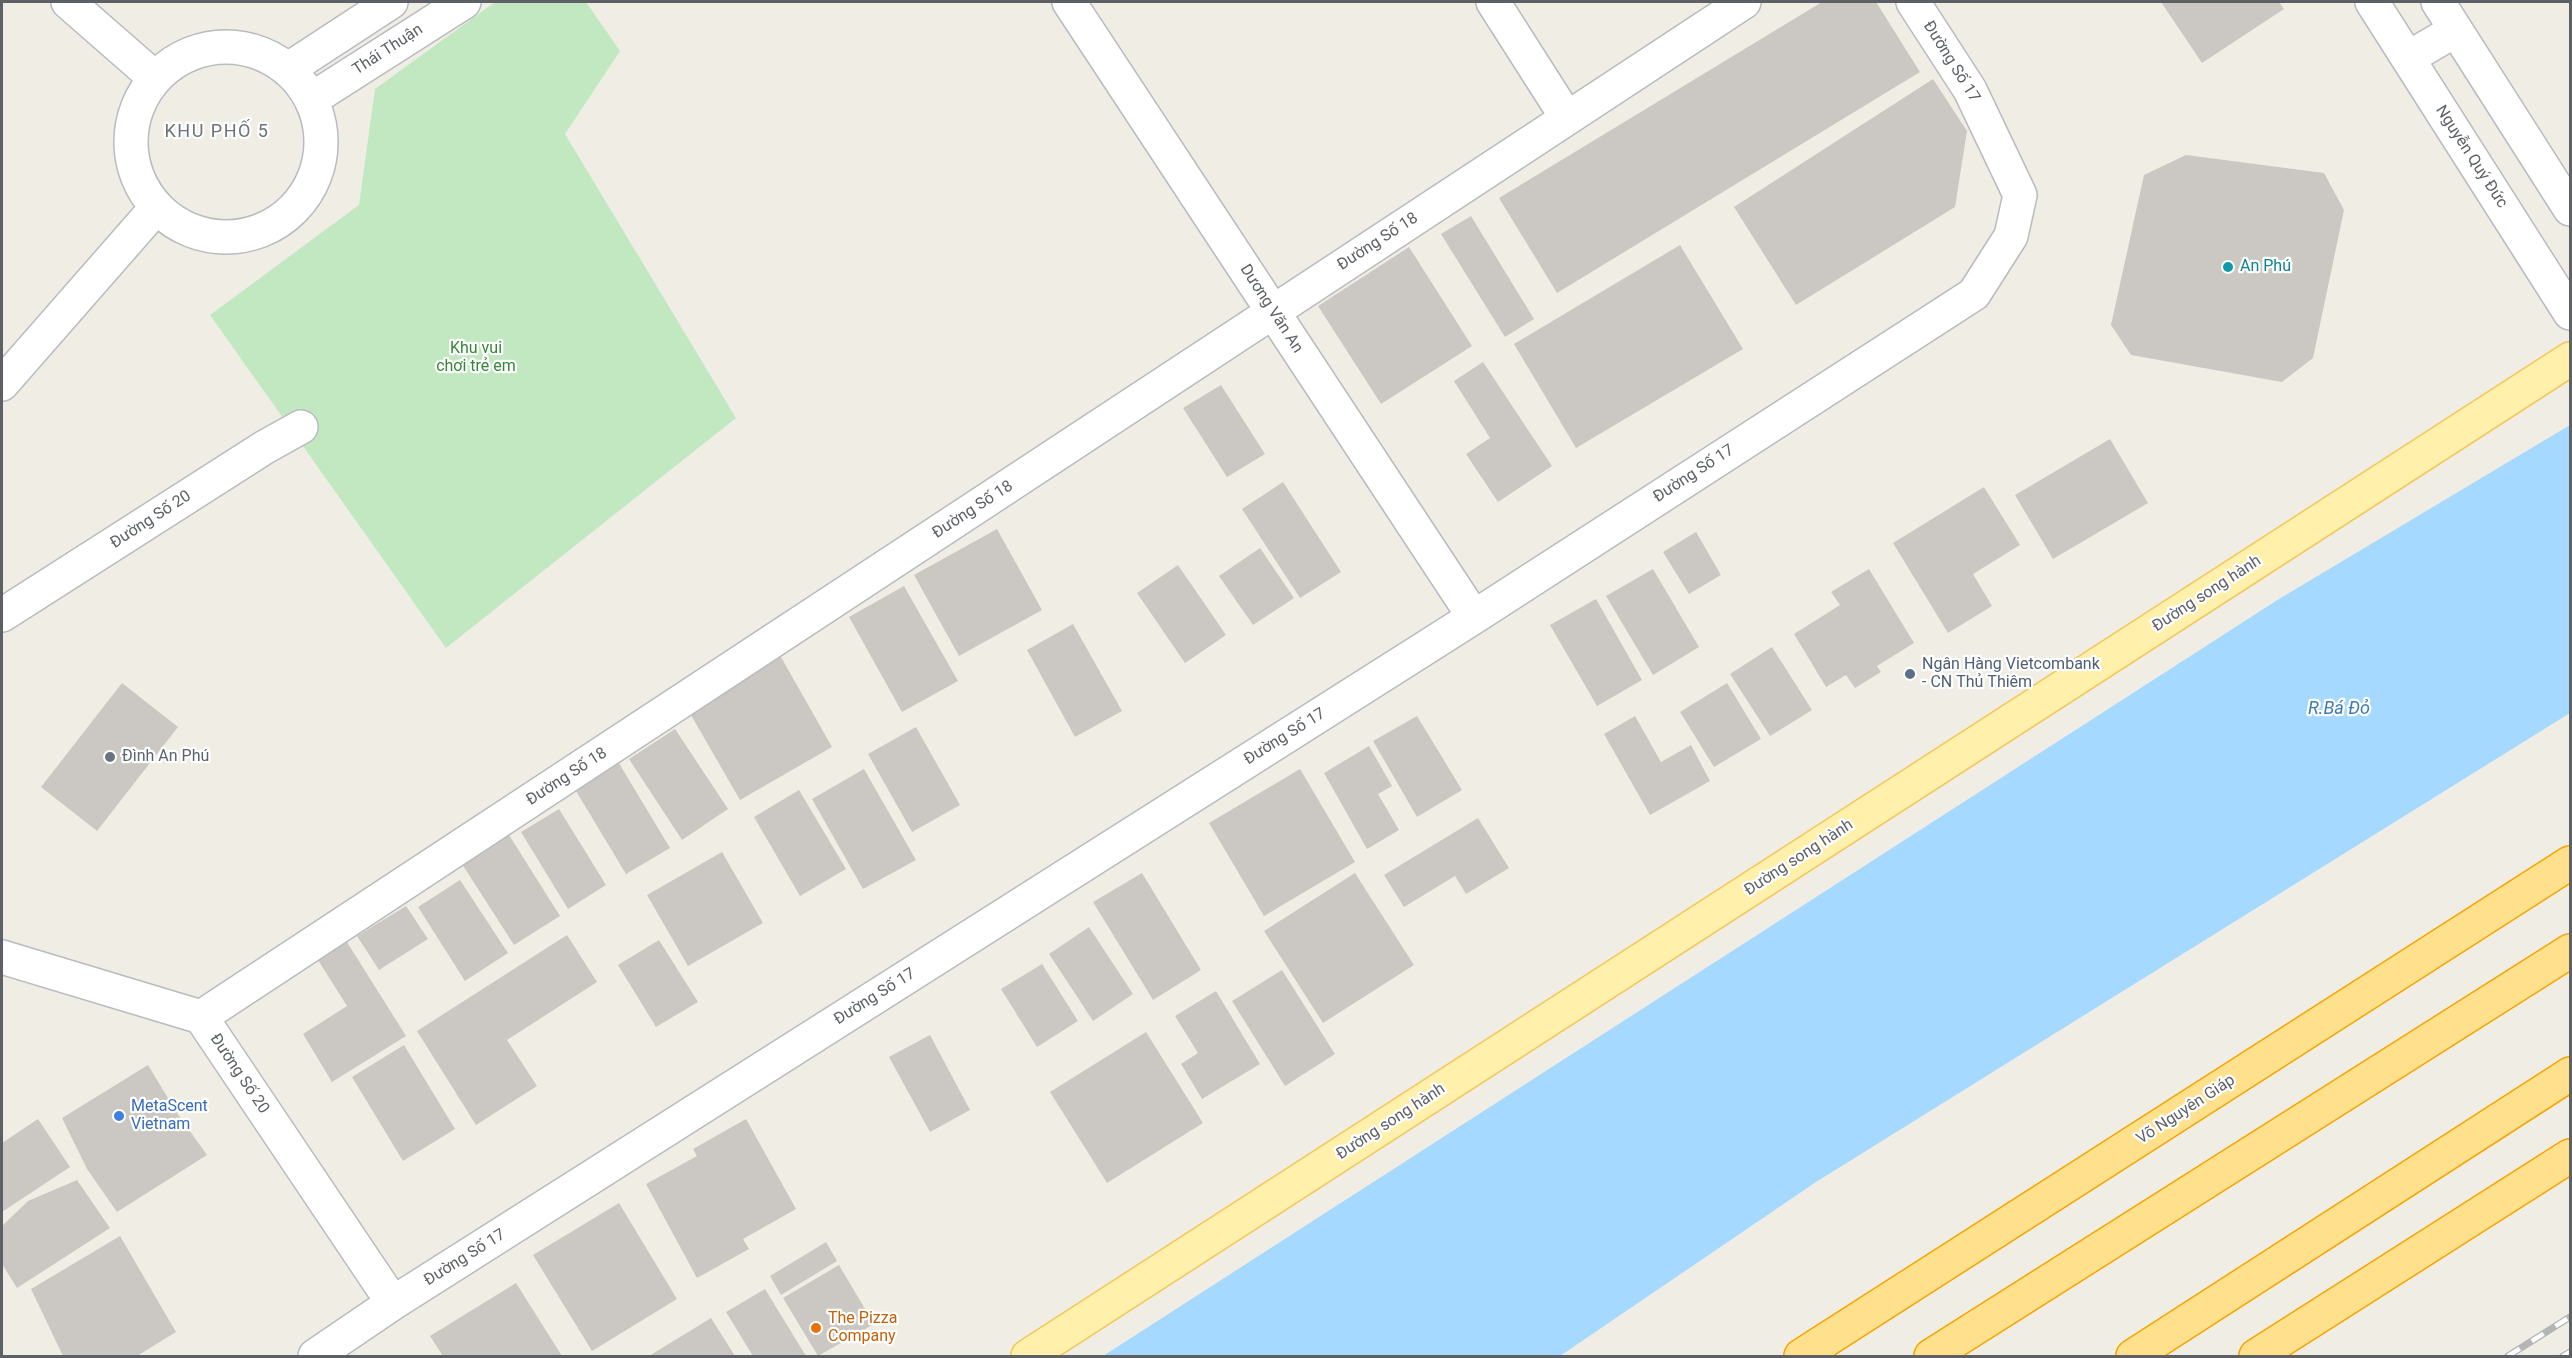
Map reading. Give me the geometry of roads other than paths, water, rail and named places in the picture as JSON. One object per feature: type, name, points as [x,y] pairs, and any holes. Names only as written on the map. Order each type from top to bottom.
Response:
[{"type":"highway","name":"Võ Nguyên Giáp","points":[[1801,1356],[2571,863]]},
{"type":"highway","points":[[1931,1356],[2571,951]]},
{"type":"highway","points":[[2133,1356],[2571,1074]]},
{"type":"highway","points":[[2256,1356],[2571,1156]]},
{"type":"main road","name":"Đường song hành","points":[[1028,1356],[2571,359]]},
{"type":"street","points":[[68,2],[155,78]]},
{"type":"street","points":[[290,68],[391,2]]},
{"type":"street","name":"Thái Thuận","points":[[312,99],[464,2]]},
{"type":"street","name":"Dương Văn An","points":[[1069,2],[1474,617]]},
{"type":"street","points":[[1493,2],[1567,118]]},
{"type":"street","name":"Đường Số 18","points":[[201,1017],[1744,2]]},
{"type":"street","name":"Đường Số 17","points":[[315,1356],[393,1304],[1474,617],[1974,294],[2011,236],[2020,195],[1970,90],[1913,2]]},
{"type":"street","name":"Nguyễn Quý Đức","points":[[2372,2],[2571,313]]},
{"type":"street","points":[[2438,2],[2571,209]]},
{"type":"street","points":[[2408,58],[2456,30]]},
{"type":"street","points":[[214,48],[232,48],[264,55],[290,68],[312,99],[319,122],[321,141],[319,158],[309,189],[295,208],[268,228],[222,238],[177,226],[156,208],[142,191],[130,149],[136,109],[155,78],[182,58],[214,48]]},
{"type":"street","points":[[2,384],[156,208]]},
{"type":"street","name":"Đường Số 20","points":[[2,615],[301,426]]},
{"type":"street","name":"Đường Số 20","points":[[2,957],[201,1017],[393,1304]]},
{"type":"water","name":"R.Bá Đỏ","points":[[2570,425],[2570,713],[1816,1182],[1560,1356],[1103,1356],[2279,599]]},
{"type":"railway","points":[[2508,1356],[2570,1317]]},
{"type":"railway","points":[[2563,1356],[2570,1352]]},
{"type":"place","name":"An Phú","points":[[2228,267]]},
{"type":"place","name":"Ngân Hàng Vietcombank - CN Thủ Thiêm","points":[[1910,674]]},
{"type":"place","name":"Đình An Phú","points":[[110,757]]},
{"type":"place","name":"MetaScent Vietnam","points":[[119,1116]]},
{"type":"place","name":"The Pizza Company","points":[[816,1328]]},
{"type":"district","name":"KHU PHỐ 5","points":[[217,132]]},
{"type":"park label","name":"Khu vui chơi trẻ em","points":[[476,358]]}]
